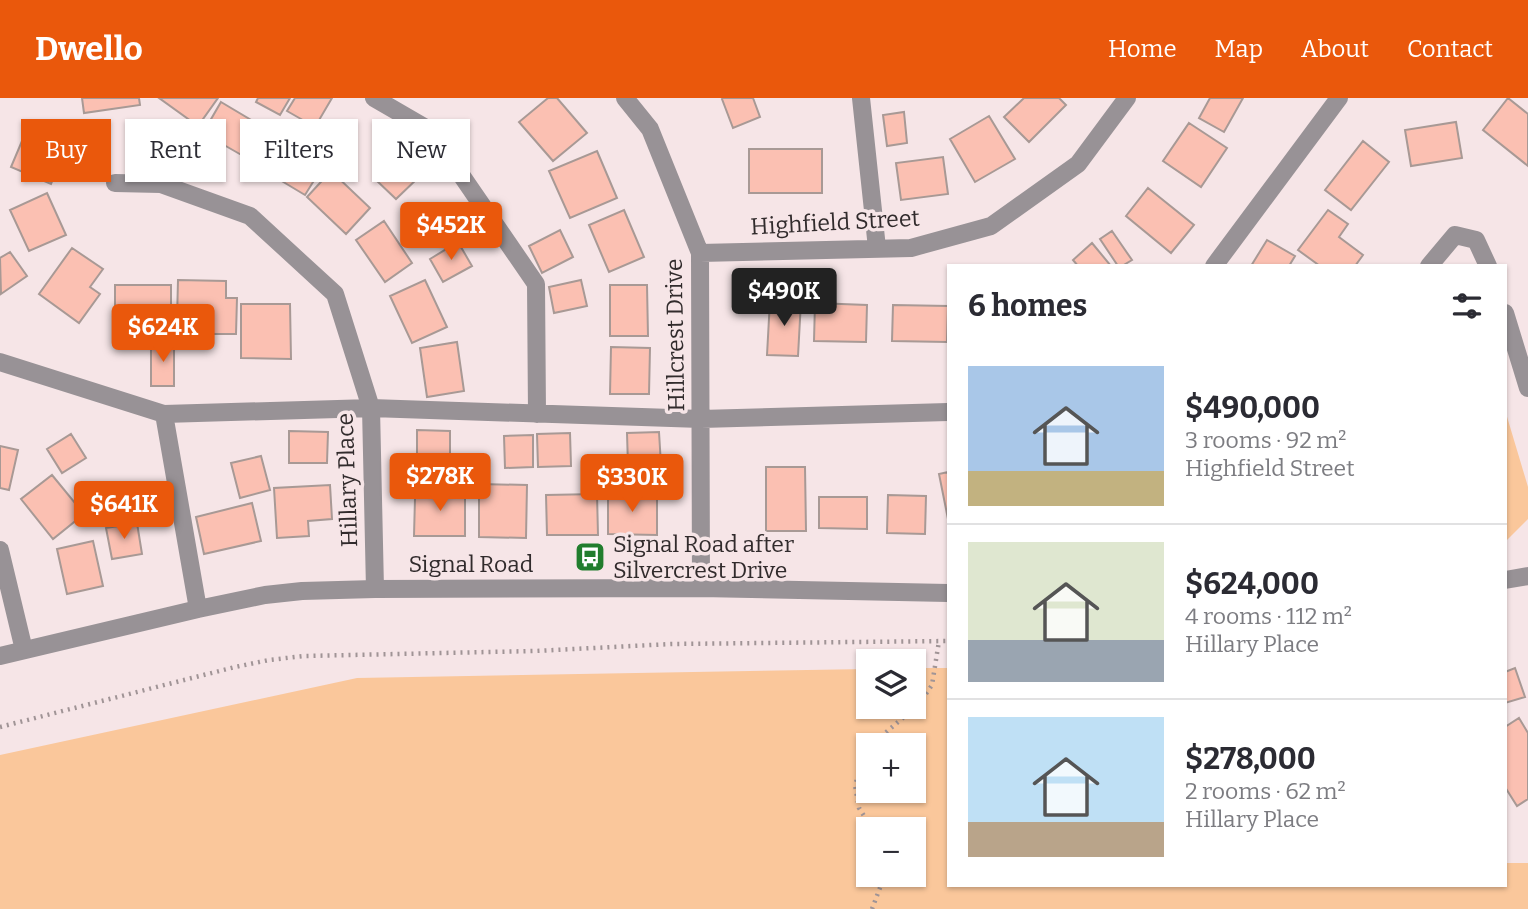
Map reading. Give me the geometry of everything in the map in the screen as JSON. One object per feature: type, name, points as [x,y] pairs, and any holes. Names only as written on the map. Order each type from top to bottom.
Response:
[{"type":"street","points":[[374,98],[431,131],[536,284],[537,414]]},
{"type":"street","name":"Hillcrest Drive","points":[[625,98],[650,129],[700,253],[701,588]]},
{"type":"street","points":[[861,98],[877,248]]},
{"type":"street","name":"Highfield Street","points":[[700,253],[911,248],[990,226],[1078,164],[1127,98]]},
{"type":"street","points":[[1215,264],[1339,98]]},
{"type":"street","name":"Hillary Place","points":[[115,183],[161,184],[250,216],[335,294],[371,408],[375,589]]},
{"type":"street","points":[[1431,264],[1455,235],[1476,240],[1487,264]]},
{"type":"street","points":[[1507,320],[1528,388]]},
{"type":"street","points":[[0,362],[164,414],[371,408],[701,419],[947,412]]},
{"type":"street","points":[[164,414],[198,609]]},
{"type":"street","points":[[0,550],[24,650]]},
{"type":"street","points":[[1507,580],[1528,576]]},
{"type":"street","name":"Signal Road","points":[[0,656],[198,609],[265,595],[302,591],[701,588],[947,593]]},
{"type":"path","points":[[884,733],[919,704],[932,685],[939,641]]},
{"type":"path","points":[[0,727],[235,667],[304,656],[671,645],[947,641]]},
{"type":"path","points":[[872,909],[881,887]]},
{"type":"shaded area","points":[[1507,417],[1528,487],[1528,519],[1507,540]]},
{"type":"shaded area","points":[[926,668],[947,668],[947,887],[1507,887],[1507,863],[1528,863],[1528,909],[0,909],[0,755],[357,678],[856,669],[856,719],[926,719]]},
{"type":"building","points":[[82,98],[139,98],[140,105],[84,113]]},
{"type":"building","points":[[159,98],[218,98],[203,119],[188,119]]},
{"type":"building","points":[[258,98],[290,98],[280,115],[256,102]]},
{"type":"building","points":[[295,98],[332,98],[320,119],[301,119],[287,111]]},
{"type":"building","points":[[548,98],[557,98],[587,133],[553,161],[519,122]]},
{"type":"building","points":[[723,98],[753,98],[760,117],[733,128]]},
{"type":"building","points":[[1024,98],[1059,98],[1066,105],[1029,142],[1004,117]]},
{"type":"building","points":[[1210,98],[1243,98],[1224,132],[1199,118]]},
{"type":"building","points":[[1508,98],[1528,114],[1528,166],[1483,130]]},
{"type":"building","points":[[221,102],[250,119],[240,119],[240,154],[226,146],[226,119],[211,119]]},
{"type":"building","points":[[904,112],[907,143],[887,146],[883,115]]},
{"type":"building","points":[[989,116],[1015,159],[975,182],[950,139]]},
{"type":"building","points":[[1456,122],[1462,158],[1411,166],[1405,130]]},
{"type":"building","points":[[1189,123],[1227,148],[1201,187],[1163,161]]},
{"type":"building","points":[[1363,141],[1389,162],[1351,210],[1325,190]]},
{"type":"building","points":[[21,143],[21,171],[11,167]]},
{"type":"building","points":[[749,149],[822,149],[822,193],[749,193]]},
{"type":"building","points":[[597,151],[617,198],[570,218],[549,171]]},
{"type":"building","points":[[943,157],[948,194],[901,200],[896,163]]},
{"type":"building","points":[[283,182],[313,182],[305,195]]},
{"type":"building","points":[[321,182],[343,182],[370,208],[346,234],[307,197]]},
{"type":"building","points":[[378,182],[414,182],[396,199]]},
{"type":"building","points":[[1148,188],[1194,225],[1171,253],[1126,216]]},
{"type":"building","points":[[47,193],[66,235],[29,251],[10,210]]},
{"type":"building","points":[[624,210],[644,257],[609,272],[589,225]]},
{"type":"building","points":[[1328,210],[1348,224],[1339,237],[1363,255],[1356,264],[1317,264],[1298,250]]},
{"type":"building","points":[[384,221],[412,263],[385,282],[356,240]]},
{"type":"building","points":[[560,230],[573,257],[542,273],[529,246]]},
{"type":"building","points":[[1112,231],[1132,260],[1125,264],[1117,264],[1100,239]]},
{"type":"building","points":[[1267,240],[1295,256],[1290,264],[1252,264]]},
{"type":"building","points":[[458,242],[472,266],[443,282],[430,259]]},
{"type":"building","points":[[1092,243],[1109,264],[1076,264],[1073,260]]},
{"type":"building","points":[[72,248],[103,269],[90,287],[100,294],[79,323],[39,294]]},
{"type":"building","points":[[10,252],[27,276],[1,294],[0,258]]},
{"type":"building","points":[[178,280],[226,281],[226,298],[237,298],[236,334],[197,334],[197,321],[177,320]]},
{"type":"building","points":[[425,280],[447,327],[412,343],[390,296]]},
{"type":"building","points":[[581,280],[587,306],[554,313],[549,287]]},
{"type":"building","points":[[115,285],[171,285],[171,320],[115,320]]},
{"type":"building","points":[[610,285],[647,285],[648,336],[610,336]]},
{"type":"building","points":[[770,300],[801,301],[798,356],[767,355]]},
{"type":"building","points":[[815,303],[867,305],[866,342],[814,341]]},
{"type":"building","points":[[241,304],[290,304],[291,359],[241,358]]},
{"type":"building","points":[[893,305],[947,306],[947,342],[892,341]]},
{"type":"building","points":[[457,342],[464,391],[427,397],[420,348]]},
{"type":"building","points":[[151,343],[174,343],[174,386],[151,386]]},
{"type":"building","points":[[611,347],[650,348],[649,394],[610,394]]},
{"type":"building","points":[[417,430],[450,431],[450,465],[417,464]]},
{"type":"building","points":[[289,431],[328,432],[327,463],[289,463]]},
{"type":"building","points":[[659,432],[661,465],[628,466],[627,433]]},
{"type":"building","points":[[570,433],[571,466],[538,467],[537,434]]},
{"type":"building","points":[[71,434],[86,458],[62,473],[47,449]]},
{"type":"building","points":[[533,435],[533,467],[505,468],[504,436]]},
{"type":"building","points":[[0,446],[18,450],[9,490],[0,488]]},
{"type":"building","points":[[261,456],[270,490],[240,498],[231,463]]},
{"type":"building","points":[[766,467],[805,467],[806,531],[766,531]]},
{"type":"building","points":[[947,472],[947,514],[939,474]]},
{"type":"building","points":[[52,475],[84,514],[53,539],[21,499]]},
{"type":"building","points":[[479,484],[527,485],[526,538],[479,537]]},
{"type":"building","points":[[330,485],[332,519],[308,521],[309,536],[277,538],[274,488]]},
{"type":"building","points":[[422,489],[465,490],[465,536],[414,536],[415,498],[422,498]]},
{"type":"building","points":[[608,492],[657,493],[657,535],[608,534]]},
{"type":"building","points":[[597,494],[598,535],[547,535],[546,495]]},
{"type":"building","points":[[888,495],[926,496],[925,534],[887,533]]},
{"type":"building","points":[[819,497],[867,497],[867,529],[819,528]]},
{"type":"building","points":[[252,503],[261,541],[204,554],[196,517]]},
{"type":"building","points":[[137,523],[142,554],[112,559],[106,528]]},
{"type":"building","points":[[93,541],[103,586],[67,594],[57,549]]},
{"type":"building","points":[[1515,668],[1525,697],[1507,702],[1507,671]]},
{"type":"building","points":[[1519,718],[1528,733],[1528,799],[1517,806],[1507,790],[1507,726]]},
{"type":"place","name":"Signal Road after Silvercrest Drive","points":[[590,557]]}]
